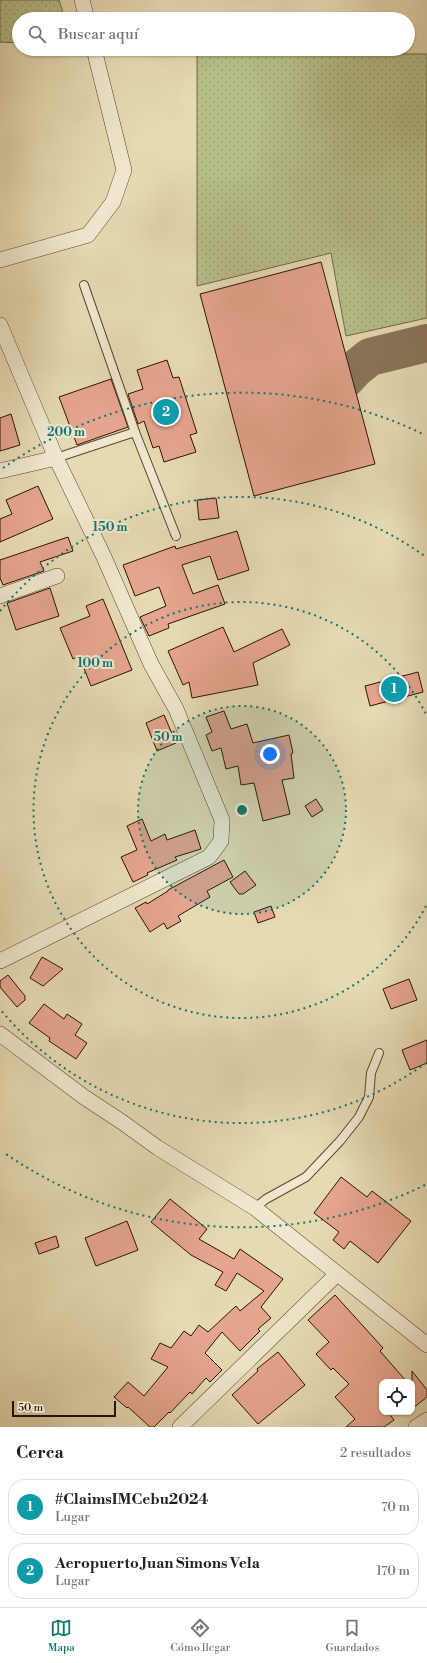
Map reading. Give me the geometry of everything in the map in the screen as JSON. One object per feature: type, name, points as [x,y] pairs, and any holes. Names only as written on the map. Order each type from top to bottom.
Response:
[{"type":"street","points":[[82,0],[85,12]]},
{"type":"street","points":[[0,260],[88,235],[113,202],[124,170],[96,56]]},
{"type":"street","points":[[0,325],[56,458],[103,555],[151,664],[176,709],[222,820],[221,841],[210,857],[0,961]]},
{"type":"street","points":[[0,471],[56,458]]},
{"type":"street","points":[[0,596],[57,576]]},
{"type":"street","points":[[0,1034],[84,1097],[158,1148],[255,1208],[427,1345]]},
{"type":"street","points":[[180,1427],[337,1274]]},
{"type":"street","points":[[416,1427],[427,1420]]},
{"type":"lane","points":[[84,285],[135,432],[176,536]]},
{"type":"lane","points":[[56,458],[135,432]]},
{"type":"lane","points":[[255,1208],[266,1199],[306,1177],[340,1141],[359,1117],[369,1097],[371,1073],[379,1052]]},
{"type":"green space","points":[[0,0],[59,0],[63,12],[12,12],[12,43],[0,42]]},
{"type":"green space","points":[[415,54],[427,54],[427,318],[346,336],[331,253],[197,286],[197,56],[415,56]]},
{"type":"building","points":[[321,262],[375,464],[254,496],[200,294]]},
{"type":"building","points":[[167,360],[173,378],[179,377],[197,433],[190,435],[196,452],[164,462],[159,446],[153,448],[144,421],[138,424],[128,394],[143,389],[137,370]]},
{"type":"building","points":[[111,379],[128,427],[77,445],[59,397]]},
{"type":"building","points":[[11,414],[20,445],[0,451],[0,418]]},
{"type":"building","points":[[38,486],[53,519],[0,542],[0,519],[12,514],[6,500]]},
{"type":"building","points":[[216,498],[219,518],[199,520],[197,500]]},
{"type":"building","points":[[237,531],[249,570],[218,580],[210,556],[182,565],[193,594],[218,585],[225,604],[168,624],[169,628],[149,636],[140,617],[166,606],[159,587],[135,596],[123,565],[175,546],[176,549]]},
{"type":"building","points":[[68,537],[73,551],[40,562],[44,571],[3,585],[0,578],[0,560]]},
{"type":"building","points":[[50,588],[59,616],[16,630],[7,603]]},
{"type":"building","points":[[103,599],[132,670],[91,686],[79,656],[73,659],[60,628],[90,616],[86,606]]},
{"type":"building","points":[[223,627],[234,652],[282,629],[290,645],[253,663],[258,685],[192,698],[189,682],[183,685],[168,651]]},
{"type":"building","points":[[418,672],[423,692],[370,706],[365,686]]},
{"type":"building","points":[[224,711],[231,729],[247,724],[253,743],[289,735],[293,753],[291,754],[294,778],[282,780],[290,814],[263,821],[254,783],[241,785],[238,766],[226,769],[221,748],[212,751],[206,735],[212,732],[206,717]]},
{"type":"building","points":[[164,715],[176,743],[157,751],[146,723]]},
{"type":"building","points":[[316,799],[323,810],[312,817],[305,806]]},
{"type":"building","points":[[142,819],[151,841],[165,834],[167,840],[195,830],[201,849],[175,857],[177,860],[147,873],[148,875],[133,882],[121,857],[137,850],[127,826]]},
{"type":"building","points":[[224,860],[233,877],[207,891],[210,897],[178,916],[181,921],[167,929],[164,923],[150,932],[135,908],[146,902],[147,904],[168,890]]},
{"type":"building","points":[[245,871],[256,885],[243,894],[239,894],[230,882]]},
{"type":"building","points":[[271,906],[275,917],[258,923],[254,912]]},
{"type":"building","points":[[42,957],[63,969],[43,986],[30,978]]},
{"type":"building","points":[[8,975],[25,996],[25,1000],[17,1007],[0,987],[0,981]]},
{"type":"building","points":[[409,979],[417,1000],[391,1009],[383,989]]},
{"type":"building","points":[[44,1004],[64,1019],[67,1014],[82,1024],[75,1035],[87,1043],[76,1059],[49,1041],[50,1038],[29,1023]]},
{"type":"building","points":[[427,1040],[427,1063],[410,1070],[402,1050]]},
{"type":"building","points":[[341,1177],[367,1197],[372,1191],[411,1221],[378,1263],[350,1241],[344,1249],[333,1240],[339,1232],[314,1213]]},
{"type":"building","points":[[170,1199],[207,1229],[199,1239],[234,1259],[240,1249],[283,1279],[261,1307],[271,1318],[258,1329],[260,1331],[240,1351],[222,1332],[205,1353],[222,1370],[210,1382],[206,1378],[192,1394],[190,1392],[154,1427],[150,1427],[128,1407],[127,1408],[114,1397],[128,1382],[144,1396],[168,1367],[151,1359],[160,1343],[171,1348],[184,1331],[191,1336],[199,1325],[208,1332],[236,1306],[240,1311],[264,1291],[237,1273],[226,1291],[215,1285],[223,1272],[191,1255],[151,1222]]},
{"type":"building","points":[[127,1221],[138,1250],[96,1266],[85,1238]]},
{"type":"building","points":[[56,1236],[59,1247],[39,1254],[35,1243]]},
{"type":"building","points":[[335,1295],[383,1348],[380,1351],[404,1379],[379,1379],[379,1415],[390,1415],[394,1420],[384,1427],[346,1427],[355,1419],[335,1397],[349,1384],[333,1368],[331,1370],[316,1354],[329,1342],[308,1320]]},
{"type":"building","points":[[278,1352],[305,1385],[258,1424],[232,1395],[258,1371],[257,1369]]},
{"type":"building","points":[[412,1371],[427,1390],[427,1397],[415,1407],[415,1379],[412,1379]]},
{"type":"taxiway","points":[[320,415],[340,385],[355,369],[370,357],[427,343]]},
{"type":"place","name":"Aeropuerto Juan Simons Vela","points":[[166,412]]},
{"type":"place","name":"#ClaimsIMCebu2024","points":[[394,689]]}]
